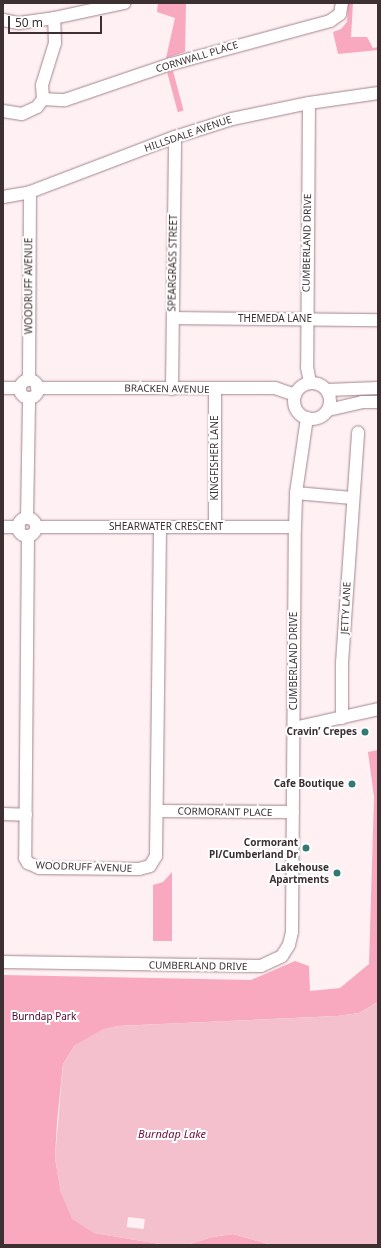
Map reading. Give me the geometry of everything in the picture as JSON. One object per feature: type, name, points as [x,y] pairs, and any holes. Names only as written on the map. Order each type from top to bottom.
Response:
[{"type":"street","points":[[3,20],[19,23],[54,18],[124,3]]},
{"type":"street","name":"CORNWALL PLACE","points":[[42,100],[65,100],[171,64],[330,21],[340,14],[342,3]]},
{"type":"street","points":[[3,111],[22,114],[37,107],[42,100],[42,85],[55,43],[54,18]]},
{"type":"street","name":"HILLSDALE AVENUE","points":[[3,197],[30,192],[175,137],[232,119],[309,103],[378,93]]},
{"type":"street","name":"CUMBERLAND DRIVE","points":[[309,103],[307,367],[310,382]]},
{"type":"street","name":"SPEARGRASS STREET","points":[[172,389],[175,137]]},
{"type":"street","name":"WOODRUFF AVENUE","points":[[29,386],[30,192]]},
{"type":"street","name":"THEMEDA LANE","points":[[173,318],[378,320]]},
{"type":"street","points":[[328,410],[330,403],[327,390],[322,385],[310,382],[303,385],[295,395],[296,409],[307,418],[318,418],[328,410],[362,402],[378,402]]},
{"type":"street","points":[[27,524],[29,398],[23,396],[29,386]]},
{"type":"street","name":"BRACKEN AVENUE","points":[[3,388],[29,386],[215,390],[275,388],[295,395]]},
{"type":"street","points":[[327,390],[378,388]]},
{"type":"street","name":"KINGFISHER LANE","points":[[215,390],[215,527]]},
{"type":"street","name":"CUMBERLAND DRIVE","points":[[3,962],[235,967],[260,966],[272,962],[282,956],[289,945],[292,932],[296,493],[307,418]]},
{"type":"street","name":"JETTY LANE","points":[[342,718],[352,498],[358,433]]},
{"type":"street","points":[[296,493],[352,498]]},
{"type":"street","name":"WOODRUFF AVENUE","points":[[27,524],[22,534],[28,536],[25,858],[33,867],[139,869],[150,866],[156,856],[158,811],[160,527]]},
{"type":"street","name":"SHEARWATER CRESCENT","points":[[3,526],[27,524],[295,528]]},
{"type":"street","points":[[294,728],[378,709]]},
{"type":"street","name":"CORMORANT PLACE","points":[[158,811],[293,812]]},
{"type":"street","points":[[3,814],[26,815]]},
{"type":"green space","points":[[158,3],[189,3],[186,4],[185,52],[166,58],[175,18],[157,12]]},
{"type":"green space","points":[[348,3],[353,3],[351,37],[367,37],[373,48],[378,47],[378,50],[338,54],[333,32],[341,29],[347,22]]},
{"type":"green space","points":[[173,71],[184,111],[178,112],[167,73]]},
{"type":"green space","name":"Burndap Park","points":[[378,750],[378,1002],[359,1013],[338,1016],[117,1026],[75,1045],[63,1064],[57,1122],[55,1158],[61,1193],[94,1233],[166,1245],[3,1245],[3,975],[251,980],[295,961],[309,966],[310,991],[340,988],[369,964],[374,797],[368,752]]},
{"type":"green space","points":[[172,872],[172,941],[153,941],[153,885],[163,882]]},
{"type":"green space","points":[[233,1234],[272,1245],[187,1245],[212,1237]]},
{"type":"water","name":"Burndap Lake","points":[[378,1002],[378,1245],[272,1245],[233,1234],[212,1237],[187,1245],[166,1245],[94,1233],[72,1219],[61,1193],[55,1158],[63,1064],[75,1045],[103,1029],[117,1026],[337,1016],[359,1013]]},
{"type":"pier","points":[[128,1217],[145,1219],[144,1229],[127,1227]]},
{"type":"place","name":"Cravin’ Crepes","points":[[365,732]]},
{"type":"place","name":"Cafe Boutique","points":[[352,784]]},
{"type":"place","name":"Cormorant Pl/Cumberland Dr","points":[[306,848]]},
{"type":"place","name":"Lakehouse Apartments","points":[[337,873]]}]
